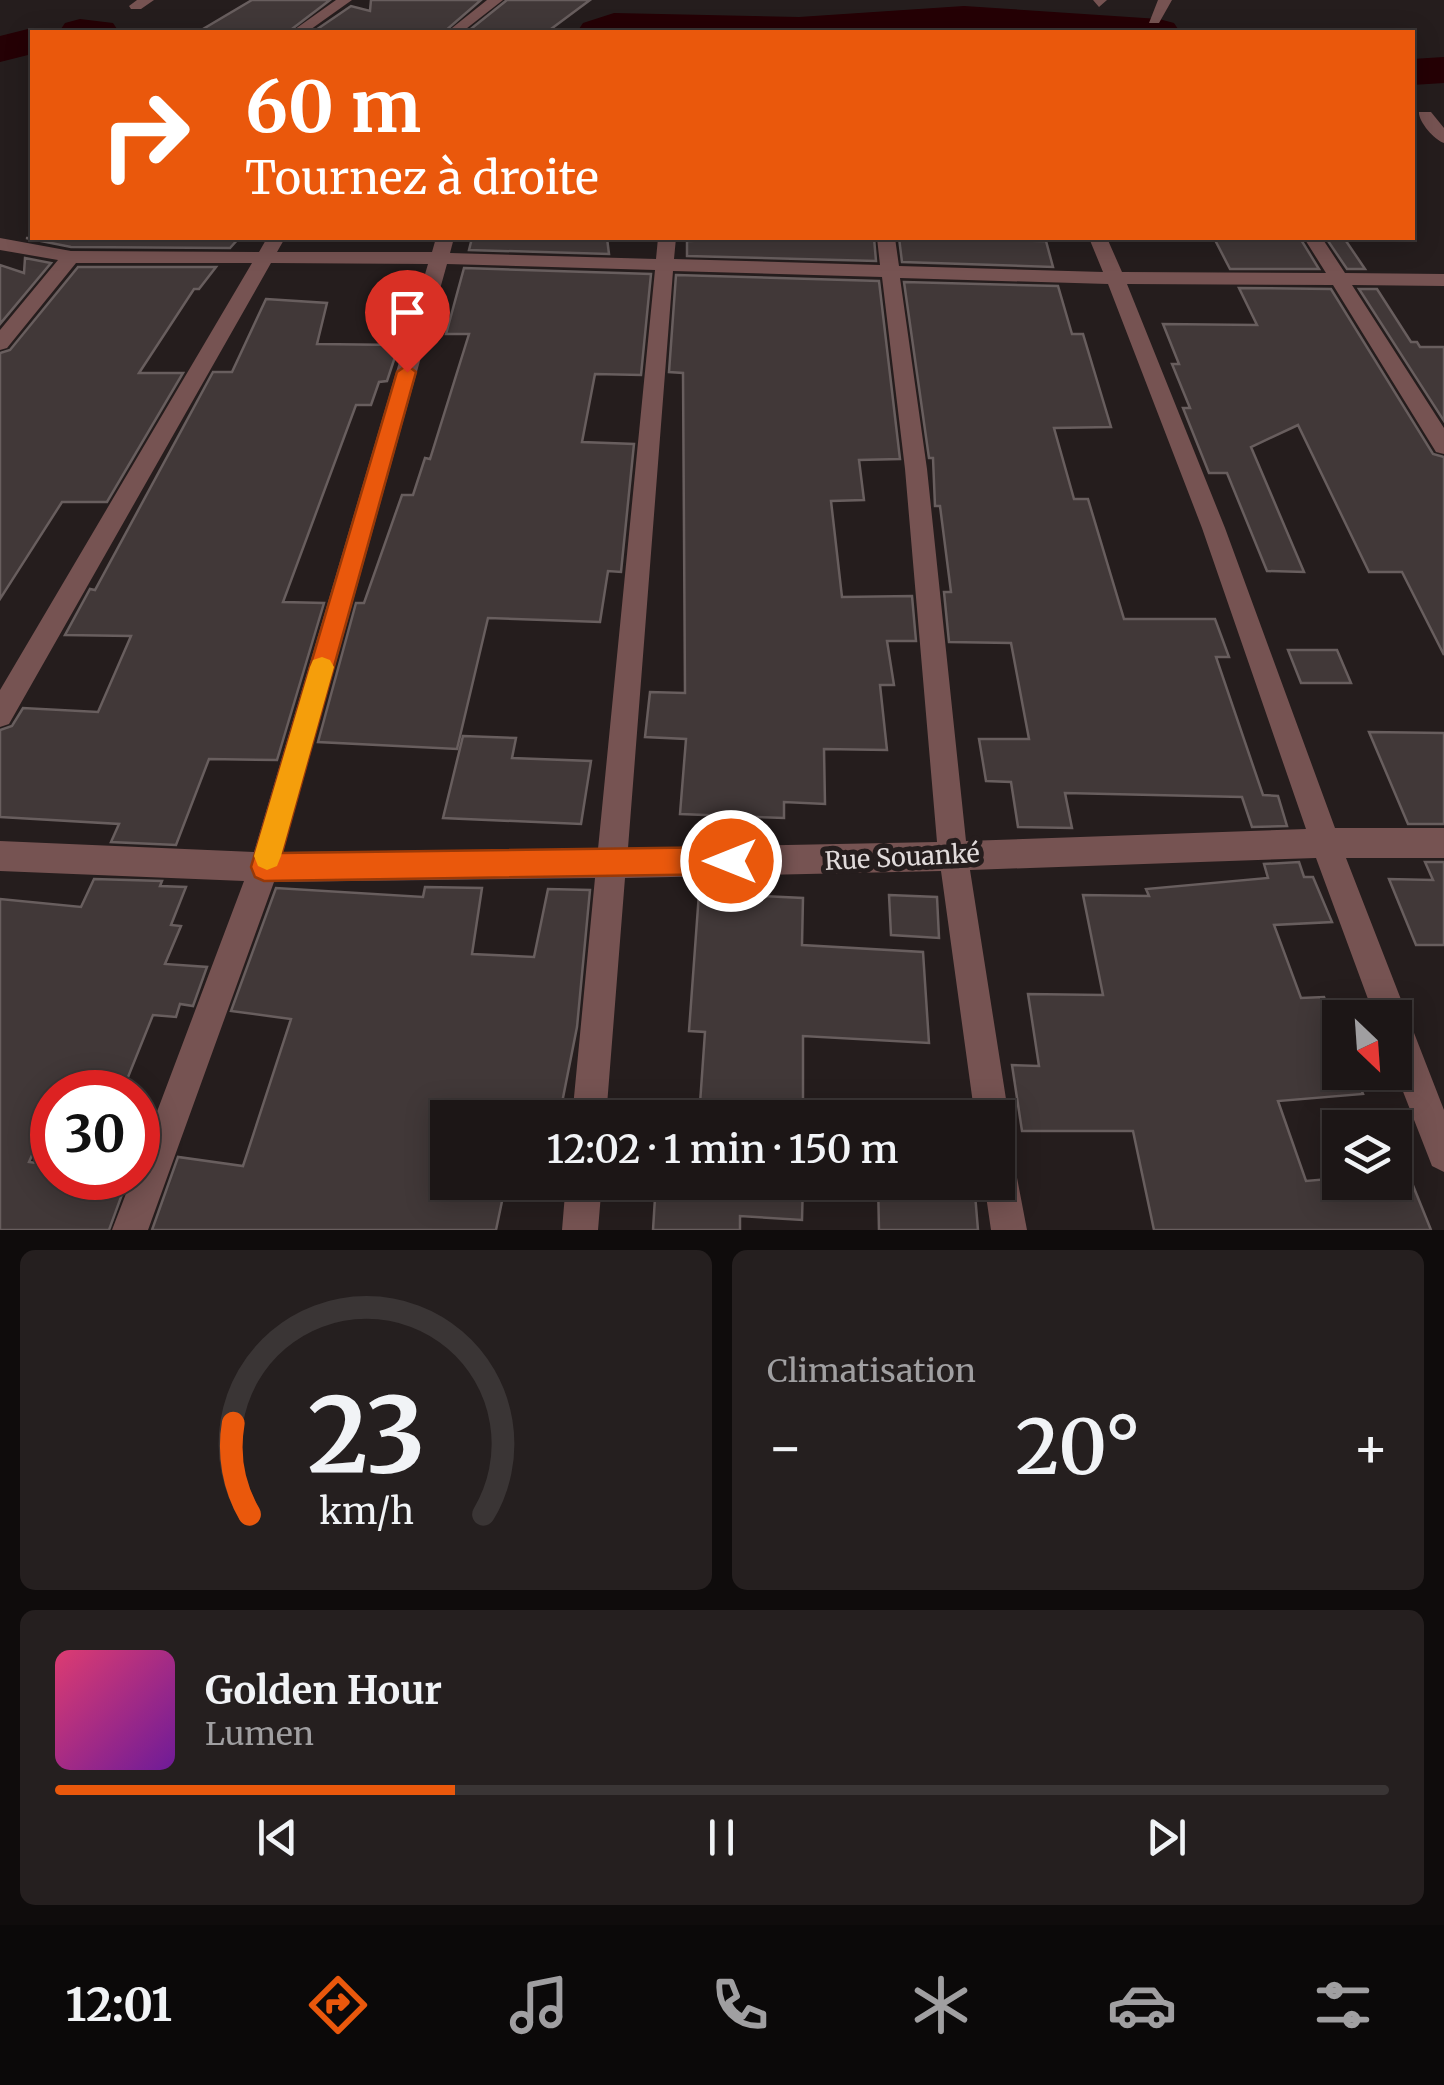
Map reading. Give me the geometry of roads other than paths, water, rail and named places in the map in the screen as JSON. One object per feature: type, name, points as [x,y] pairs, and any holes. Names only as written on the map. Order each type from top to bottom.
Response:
[{"type":"street","points":[[301,30],[345,0]]},
{"type":"street","points":[[457,30],[496,0]]},
{"type":"street","points":[[1154,20],[1165,0]]},
{"type":"street","points":[[1425,116],[1444,138]]},
{"type":"street","points":[[0,715],[275,240]]},
{"type":"street","points":[[886,240],[916,469],[954,854],[989,1100]]},
{"type":"street","points":[[1099,240],[1212,525],[1323,842],[1384,1000]]},
{"type":"street","points":[[1314,240],[1444,446]]},
{"type":"street","points":[[0,244],[71,258],[262,258],[442,248],[667,250],[890,270],[1116,278],[1444,280]]},
{"type":"street","points":[[130,1230],[264,867],[442,248]]},
{"type":"street","points":[[591,1100],[667,250]]},
{"type":"street","points":[[0,343],[71,258]]},
{"type":"street","name":"Rue Souanké","points":[[0,856],[264,867],[612,860],[811,861],[1323,842],[1444,843]]},
{"type":"street","points":[[1412,1072],[1444,1154]]},
{"type":"street","points":[[580,1230],[582,1200]]},
{"type":"street","points":[[1005,1200],[1009,1230]]},
{"type":"waterway","points":[[799,30],[964,18],[1131,30]]},
{"type":"waterway","points":[[603,30],[614,26],[799,30]]},
{"type":"waterway","points":[[0,49],[30,42]]},
{"type":"waterway","points":[[1415,72],[1444,70]]}]
